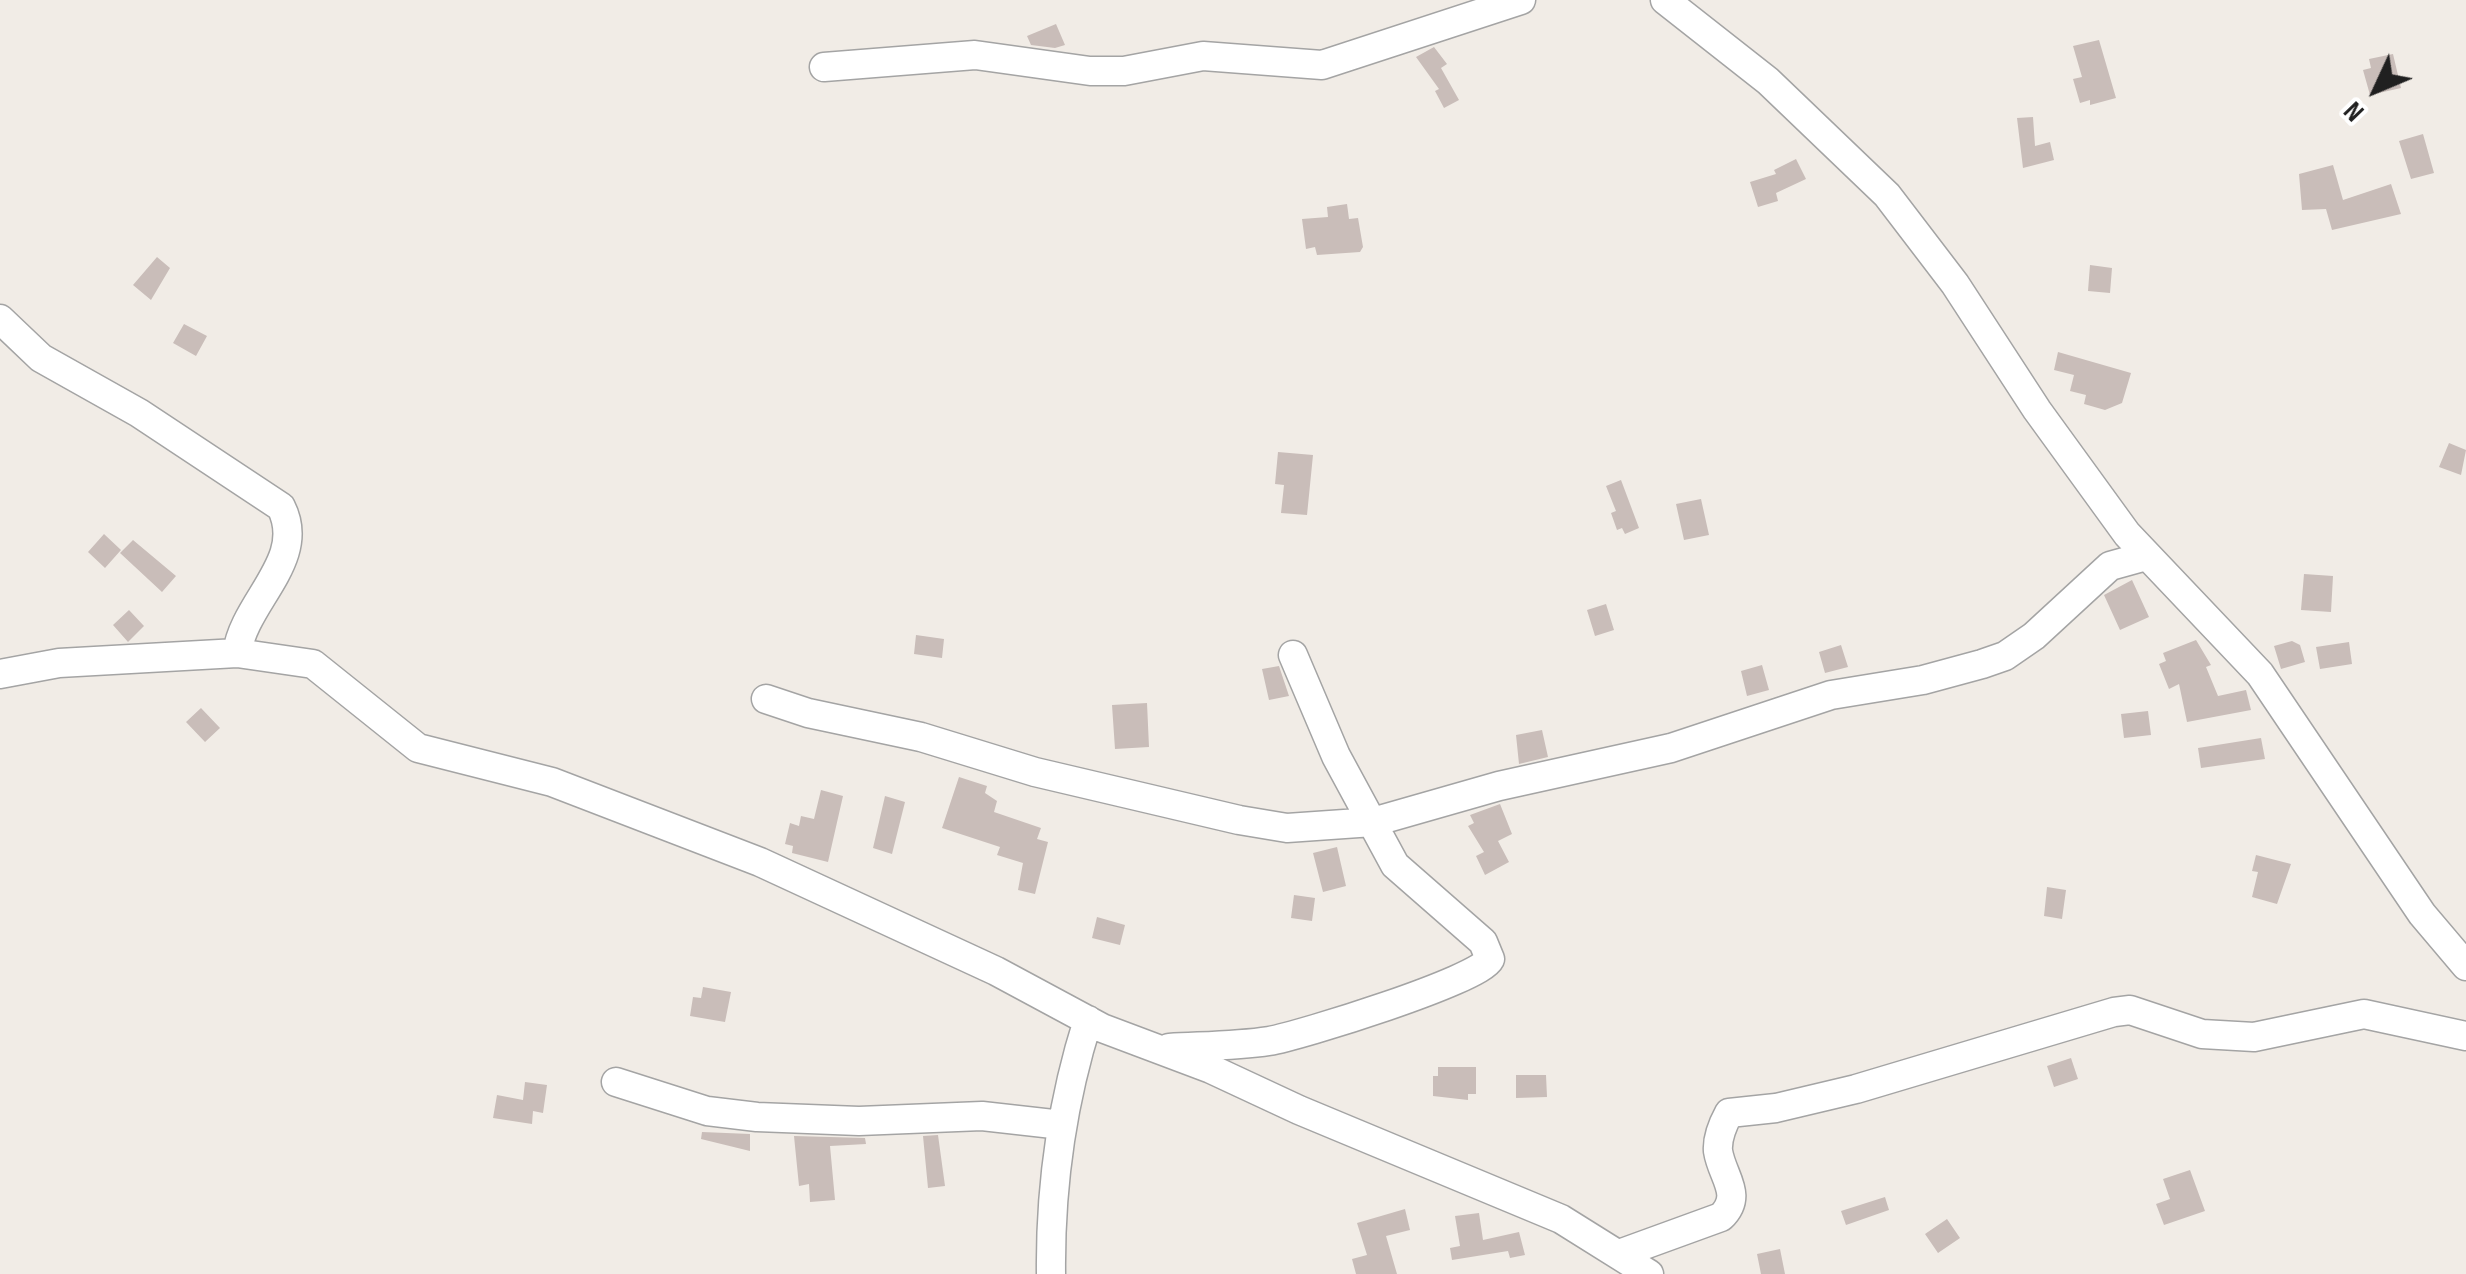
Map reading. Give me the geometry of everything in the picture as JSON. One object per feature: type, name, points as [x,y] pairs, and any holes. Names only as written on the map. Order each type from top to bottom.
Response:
[{"type":"street","points":[[824,67],[975,55],[1090,72],[1124,71],[1203,56],[1322,65],[1521,0]]},
{"type":"street","points":[[1665,0],[1768,81],[1887,195],[1955,284],[2078,468],[2146,556],[2260,674],[2422,914],[2466,966]]},
{"type":"street","points":[[0,319],[23,346],[54,367],[139,412],[281,507],[290,526],[288,551],[239,634],[237,653]]},
{"type":"street","points":[[766,699],[808,713],[922,736],[1035,772],[1239,820],[1287,828],[1374,822],[1498,786],[1688,744],[1830,695],[1923,680],[1982,664],[2034,636],[2110,566],[2146,556]]},
{"type":"street","points":[[0,674],[60,662],[237,653],[313,664],[418,748],[552,782],[760,862],[996,970],[1088,1020],[1561,1218],[1637,1268],[1728,1210],[1733,1192],[1718,1151],[1728,1113],[1776,1108],[1856,1088],[2130,1010],[2202,1034],[2254,1037],[2364,1014],[2466,1036]]},
{"type":"street","points":[[1162,1049],[1271,1041],[1460,979],[1470,966],[1467,927],[1396,865],[1336,756],[1293,655]]},
{"type":"street","points":[[1051,1274],[1051,1201],[1062,1125],[1088,1020]]},
{"type":"street","points":[[616,1082],[707,1112],[757,1117],[859,1120],[982,1116],[1062,1125]]},
{"type":"building","points":[[1056,24],[1065,45],[1031,45],[1027,36]]},
{"type":"building","points":[[2099,40],[2116,98],[2090,105],[2090,100],[2080,103],[2073,79],[2082,77],[2073,46]]},
{"type":"building","points":[[1434,47],[1447,64],[1441,68],[1459,100],[1444,108],[1435,91],[1439,89],[1416,57]]},
{"type":"building","points":[[2393,54],[2401,88],[2370,95],[2363,70],[2371,68],[2369,59]]},
{"type":"building","points":[[2033,117],[2035,146],[2050,142],[2054,160],[2023,168],[2017,118]]},
{"type":"building","points":[[2423,134],[2434,173],[2411,179],[2399,141]]},
{"type":"building","points":[[1796,159],[1806,179],[1776,193],[1778,201],[1758,207],[1750,182],[1776,174],[1774,170]]},
{"type":"building","points":[[2333,165],[2343,200],[2391,184],[2401,214],[2332,230],[2326,209],[2302,210],[2299,174]]},
{"type":"building","points":[[1347,204],[1349,219],[1358,218],[1363,247],[1360,252],[1317,255],[1315,247],[1306,249],[1302,219],[1328,217],[1327,207]]},
{"type":"building","points":[[157,257],[170,268],[151,300],[133,285]]},
{"type":"building","points":[[2090,265],[2112,268],[2110,293],[2088,291]]},
{"type":"building","points":[[184,324],[207,336],[196,356],[173,343]]},
{"type":"building","points":[[2058,352],[2131,373],[2122,403],[2105,410],[2084,404],[2086,395],[2070,391],[2074,375],[2054,370]]},
{"type":"building","points":[[2449,443],[2466,450],[2461,475],[2439,467]]},
{"type":"building","points":[[1278,452],[1313,455],[1307,515],[1281,513],[1284,485],[1275,484]]},
{"type":"building","points":[[1621,480],[1639,528],[1625,534],[1622,528],[1617,530],[1611,513],[1616,511],[1606,486]]},
{"type":"building","points":[[1701,499],[1709,535],[1684,540],[1676,504]]},
{"type":"building","points":[[104,534],[121,550],[105,568],[88,552]]},
{"type":"building","points":[[133,540],[176,576],[162,592],[120,553]]},
{"type":"building","points":[[2304,574],[2333,576],[2331,612],[2301,610]]},
{"type":"building","points":[[2132,580],[2149,617],[2120,630],[2104,595]]},
{"type":"building","points":[[1606,604],[1614,630],[1595,636],[1587,610]]},
{"type":"building","points":[[129,610],[144,626],[128,642],[113,625]]},
{"type":"building","points":[[916,635],[944,639],[942,658],[914,654]]},
{"type":"building","points":[[2196,640],[2211,665],[2206,667],[2218,696],[2246,690],[2251,710],[2187,722],[2179,684],[2169,689],[2159,664],[2166,661],[2163,653]]},
{"type":"building","points":[[2292,641],[2300,645],[2305,662],[2281,669],[2274,646]]},
{"type":"building","points":[[2349,642],[2352,664],[2320,669],[2316,647]]},
{"type":"building","points":[[1841,645],[1848,667],[1825,673],[1819,652]]},
{"type":"building","points":[[1762,665],[1769,690],[1747,696],[1741,671]]},
{"type":"building","points":[[1279,666],[1289,696],[1269,700],[1262,669]]},
{"type":"building","points":[[1147,703],[1149,747],[1115,749],[1112,705]]},
{"type":"building","points":[[201,708],[220,728],[205,742],[186,722]]},
{"type":"building","points":[[2148,711],[2151,735],[2124,738],[2121,714]]},
{"type":"building","points":[[1542,730],[1548,757],[1519,764],[1516,735]]},
{"type":"building","points":[[2261,738],[2265,759],[2201,768],[2198,748]]},
{"type":"building","points":[[959,777],[987,786],[985,793],[997,801],[994,812],[1041,828],[1037,839],[1048,842],[1035,894],[1018,890],[1023,863],[997,855],[1000,847],[942,828]]},
{"type":"building","points":[[821,790],[843,796],[828,862],[792,853],[793,846],[785,844],[790,823],[799,826],[801,816],[814,819]]},
{"type":"building","points":[[885,796],[905,802],[892,854],[873,848]]},
{"type":"building","points":[[1500,804],[1512,834],[1498,841],[1509,862],[1485,875],[1476,856],[1484,852],[1468,826],[1474,823],[1470,815]]},
{"type":"building","points":[[1337,847],[1346,886],[1323,892],[1313,853]]},
{"type":"building","points":[[2256,855],[2291,864],[2277,904],[2252,897],[2258,872],[2252,871]]},
{"type":"building","points":[[2047,887],[2066,890],[2062,919],[2044,916]]},
{"type":"building","points":[[1294,895],[1315,898],[1312,921],[1291,918]]},
{"type":"building","points":[[1097,917],[1125,925],[1120,945],[1092,938]]},
{"type":"building","points":[[703,987],[731,992],[725,1022],[690,1016],[693,997],[701,998]]},
{"type":"building","points":[[2071,1058],[2078,1079],[2054,1087],[2047,1066]]},
{"type":"building","points":[[1438,1067],[1476,1067],[1476,1094],[1468,1094],[1468,1100],[1433,1096],[1433,1076],[1438,1076]]},
{"type":"building","points":[[1516,1075],[1546,1075],[1547,1097],[1516,1098]]},
{"type":"building","points":[[525,1082],[547,1085],[543,1113],[533,1111],[532,1124],[493,1118],[497,1095],[523,1100]]},
{"type":"building","points":[[702,1132],[750,1134],[750,1151],[701,1139]]},
{"type":"building","points":[[938,1135],[945,1186],[928,1188],[923,1136]]},
{"type":"building","points":[[794,1136],[865,1138],[866,1144],[830,1146],[835,1200],[810,1202],[809,1184],[799,1186]]},
{"type":"building","points":[[2190,1170],[2205,1211],[2164,1225],[2156,1204],[2170,1199],[2163,1179]]},
{"type":"building","points":[[1885,1197],[1889,1210],[1846,1225],[1841,1211]]},
{"type":"building","points":[[1405,1209],[1410,1230],[1386,1236],[1397,1274],[1356,1274],[1352,1259],[1367,1255],[1357,1223]]},
{"type":"building","points":[[1479,1213],[1483,1240],[1519,1232],[1525,1255],[1510,1258],[1508,1251],[1452,1260],[1450,1248],[1460,1246],[1455,1216]]},
{"type":"building","points":[[1947,1219],[1960,1238],[1938,1253],[1925,1234]]},
{"type":"building","points":[[1780,1249],[1785,1274],[1761,1274],[1757,1254]]}]
